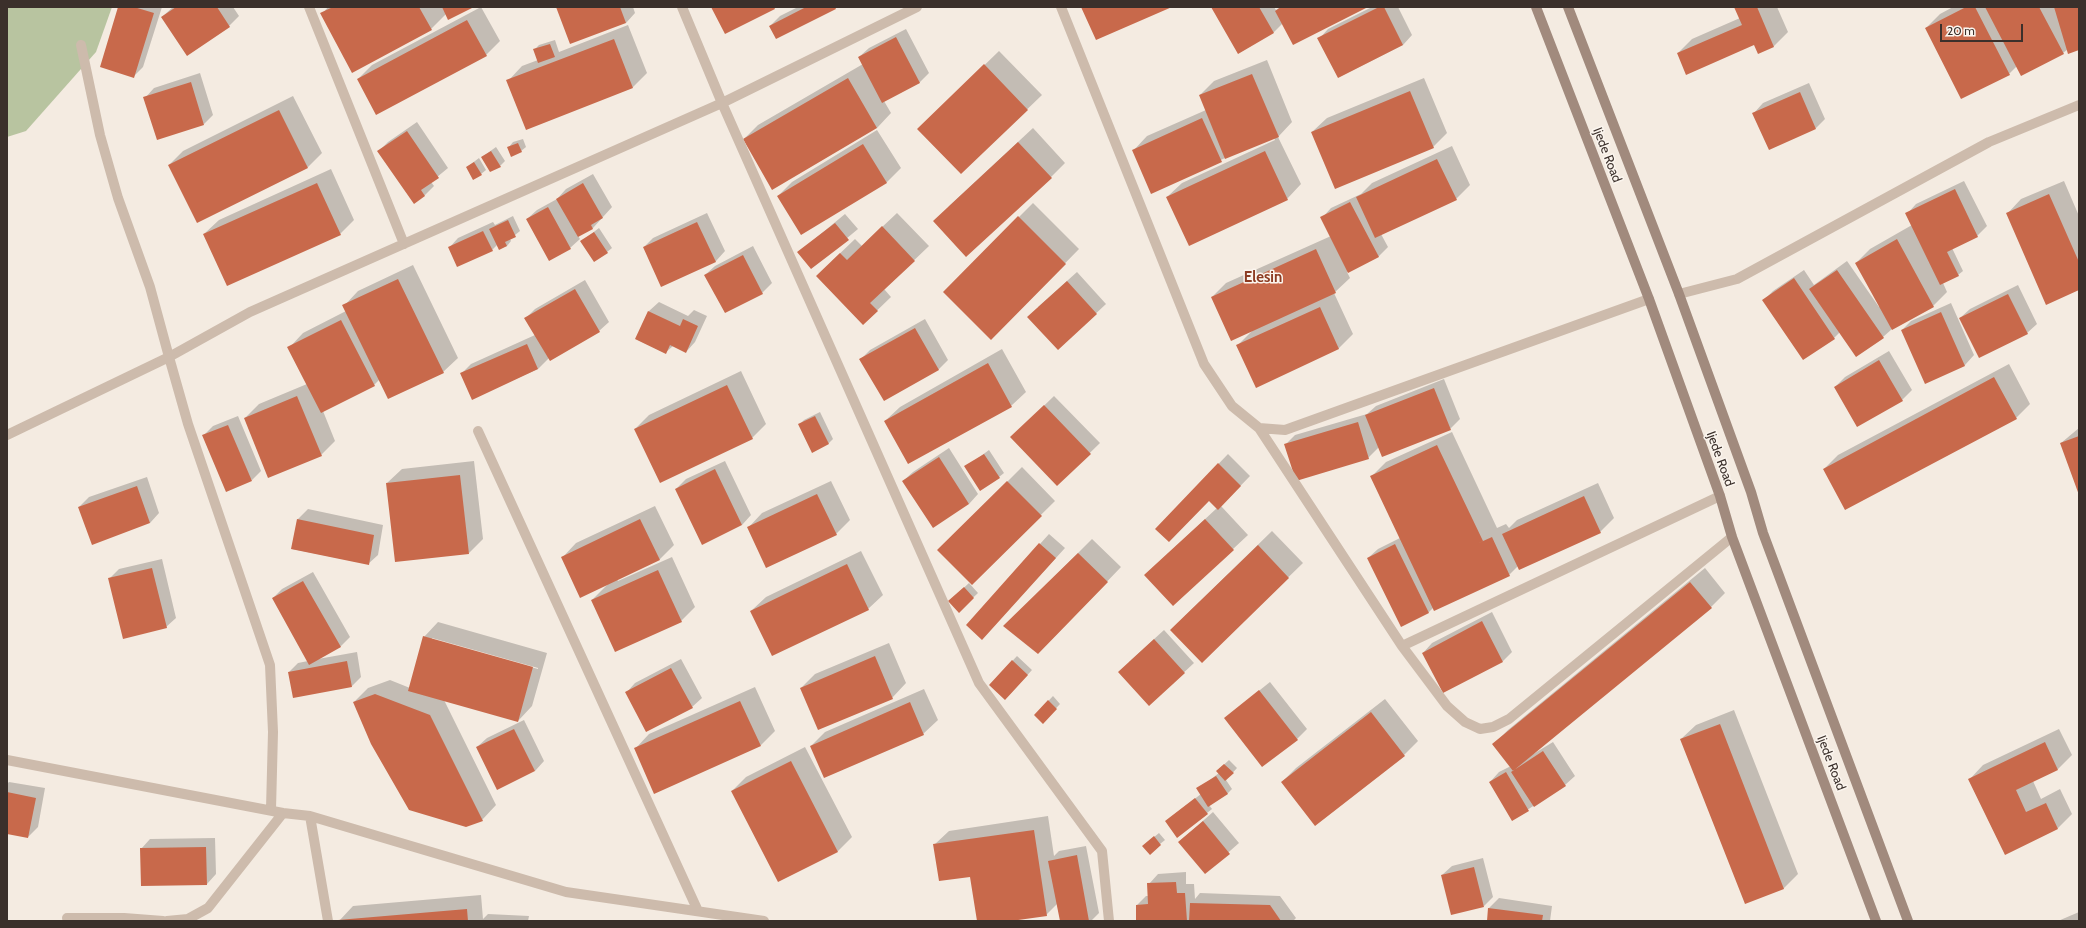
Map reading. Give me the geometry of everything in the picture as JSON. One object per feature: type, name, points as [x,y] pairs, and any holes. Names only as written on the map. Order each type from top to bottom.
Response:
[{"type":"main road","name":"Ijede Road","points":[[1536,7],[1649,299],[1720,496],[1732,537],[1876,921]]},
{"type":"main road","name":"Ijede Road","points":[[1568,7],[1679,294],[1751,492],[1763,533],[1908,921]]},
{"type":"street","points":[[309,7],[404,244]]},
{"type":"street","points":[[682,7],[722,103],[979,683],[1102,851],[1110,921]]},
{"type":"street","points":[[7,435],[169,357],[250,312],[722,103],[917,7]]},
{"type":"street","points":[[1061,7],[1204,364],[1232,406],[1260,428],[1402,646],[1448,706],[1465,722],[1480,729],[1493,727],[1509,719],[1732,537]]},
{"type":"street","points":[[81,44],[100,135],[118,198],[150,287],[188,424],[270,665],[273,732],[271,809]]},
{"type":"street","points":[[1679,294],[1737,279],[1988,142],[2079,106]]},
{"type":"street","points":[[1260,428],[1285,430],[1649,299]]},
{"type":"street","points":[[478,431],[698,911]]},
{"type":"street","points":[[1402,646],[1720,496]]},
{"type":"street","points":[[7,760],[271,809],[283,813],[310,816],[566,892],[764,921]]},
{"type":"street","points":[[167,921],[188,919],[208,908],[283,813]]},
{"type":"street","points":[[310,816],[328,921]]},
{"type":"street","points":[[67,918],[124,918],[163,921]]},
{"type":"green space","points":[[7,7],[112,7],[96,52],[26,131],[7,137]]},
{"type":"building","points":[[118,7],[134,7],[154,13],[134,78],[100,67]]},
{"type":"building","points":[[176,7],[217,7],[230,27],[187,56],[161,17]]},
{"type":"building","points":[[333,7],[419,7],[432,30],[352,73],[320,13]]},
{"type":"building","points":[[442,7],[472,7],[472,8],[448,20]]},
{"type":"building","points":[[556,7],[620,7],[626,23],[570,44]]},
{"type":"building","points":[[711,7],[774,7],[775,9],[725,34]]},
{"type":"building","points":[[806,7],[835,7],[836,9],[776,39],[769,26]]},
{"type":"building","points":[[1081,7],[1172,7],[1096,40]]},
{"type":"building","points":[[1211,7],[1259,7],[1274,33],[1238,54]]},
{"type":"building","points":[[1281,7],[1368,7],[1293,45],[1275,11]]},
{"type":"building","points":[[1379,7],[1384,7],[1403,45],[1338,78],[1317,38]]},
{"type":"building","points":[[1734,7],[1757,7],[1774,47],[1758,54],[1754,45],[1686,75],[1677,53],[1742,25]]},
{"type":"building","points":[[1966,7],[1975,7],[2010,75],[1961,99],[1925,28]]},
{"type":"building","points":[[1985,7],[2039,7],[2064,54],[2021,76]]},
{"type":"building","points":[[2054,7],[2079,7],[2079,50],[2068,54]]},
{"type":"building","points":[[467,20],[487,56],[376,115],[357,79]]},
{"type":"building","points":[[896,37],[920,83],[882,103],[858,57]]},
{"type":"building","points":[[614,39],[633,88],[526,130],[506,80]]},
{"type":"building","points":[[550,44],[555,57],[538,63],[533,49]]},
{"type":"building","points":[[984,64],[1028,110],[961,174],[917,129]]},
{"type":"building","points":[[1252,74],[1279,137],[1225,159],[1199,95]]},
{"type":"building","points":[[848,78],[877,128],[772,190],[743,139]]},
{"type":"building","points":[[191,82],[204,125],[157,140],[143,97]]},
{"type":"building","points":[[1410,91],[1434,148],[1335,189],[1311,132]]},
{"type":"building","points":[[1800,92],[1816,129],[1769,150],[1752,113]]},
{"type":"building","points":[[279,110],[308,168],[197,223],[168,165]]},
{"type":"building","points":[[1202,118],[1222,162],[1151,194],[1132,150]]},
{"type":"building","points":[[407,131],[439,178],[421,190],[425,196],[414,204],[377,151]]},
{"type":"building","points":[[1018,142],[1052,178],[966,257],[933,221]]},
{"type":"building","points":[[518,143],[522,152],[511,157],[507,147]]},
{"type":"building","points":[[863,144],[887,183],[801,235],[777,196]]},
{"type":"building","points":[[491,151],[501,167],[490,172],[481,157]]},
{"type":"building","points":[[1265,151],[1288,200],[1189,246],[1166,197]]},
{"type":"building","points":[[1437,159],[1457,200],[1375,238],[1356,197]]},
{"type":"building","points":[[474,162],[482,175],[473,180],[466,167]]},
{"type":"building","points":[[317,183],[341,235],[227,286],[203,234]]},
{"type":"building","points":[[583,183],[603,218],[591,225],[593,229],[578,237],[556,199]]},
{"type":"building","points":[[1955,189],[1978,237],[1947,252],[1959,276],[1940,285],[1905,213]]},
{"type":"building","points":[[2049,194],[2079,262],[2079,290],[2046,305],[2006,213]]},
{"type":"building","points":[[1350,202],[1379,257],[1348,273],[1320,217]]},
{"type":"building","points":[[548,207],[571,249],[549,261],[526,219]]},
{"type":"building","points":[[1018,216],[1066,264],[991,340],[943,292]]},
{"type":"building","points":[[508,220],[516,237],[505,242],[507,246],[499,250],[489,229]]},
{"type":"building","points":[[697,222],[716,262],[661,287],[643,247]]},
{"type":"building","points":[[835,223],[849,240],[811,269],[797,252]]},
{"type":"building","points":[[882,226],[915,261],[870,303],[878,311],[863,325],[816,276],[840,253],[847,260]]},
{"type":"building","points":[[483,231],[493,251],[457,267],[448,247]]},
{"type":"building","points":[[594,232],[608,253],[594,262],[580,241]]},
{"type":"building","points":[[1897,239],[1934,307],[1892,330],[1855,263]]},
{"type":"building","points":[[1316,249],[1336,293],[1231,341],[1211,297]]},
{"type":"building","points":[[743,255],[763,294],[725,313],[704,275]]},
{"type":"building","points":[[1837,270],[1884,338],[1856,357],[1809,289]]},
{"type":"building","points":[[1794,278],[1835,339],[1803,360],[1762,300]]},
{"type":"building","points":[[398,279],[444,373],[388,399],[342,305]]},
{"type":"building","points":[[1067,281],[1097,314],[1058,350],[1027,317]]},
{"type":"building","points":[[575,289],[600,332],[550,361],[524,318]]},
{"type":"building","points":[[2008,294],[2028,334],[1979,358],[1959,318]]},
{"type":"building","points":[[1320,307],[1339,349],[1256,388],[1236,345]]},
{"type":"building","points":[[648,311],[680,326],[683,319],[698,326],[686,353],[670,345],[666,354],[635,339]]},
{"type":"building","points":[[1941,312],[1965,366],[1925,384],[1901,330]]},
{"type":"building","points":[[341,320],[375,386],[321,413],[287,347]]},
{"type":"building","points":[[915,328],[939,370],[884,401],[859,359]]},
{"type":"building","points":[[527,344],[538,369],[472,400],[460,373]]},
{"type":"building","points":[[1879,360],[1903,401],[1857,427],[1834,387]]},
{"type":"building","points":[[988,363],[1012,407],[908,464],[884,421]]},
{"type":"building","points":[[1994,377],[2017,419],[1845,510],[1823,469]]},
{"type":"building","points":[[727,385],[753,439],[660,483],[634,429]]},
{"type":"building","points":[[1434,388],[1451,430],[1382,457],[1365,415]]},
{"type":"building","points":[[297,396],[322,456],[268,478],[244,418]]},
{"type":"building","points":[[1044,405],[1091,454],[1057,486],[1010,437]]},
{"type":"building","points":[[815,416],[829,444],[812,453],[798,424]]},
{"type":"building","points":[[1358,422],[1369,459],[1296,481],[1284,444]]},
{"type":"building","points":[[228,425],[252,481],[226,492],[202,435]]},
{"type":"building","points":[[2079,436],[2079,495],[2060,443]]},
{"type":"building","points":[[1437,445],[1483,541],[1472,546],[1492,537],[1510,576],[1434,611],[1370,476]]},
{"type":"building","points":[[984,454],[1000,478],[980,491],[964,466]]},
{"type":"building","points":[[939,457],[969,504],[933,528],[902,481]]},
{"type":"building","points":[[1218,463],[1241,486],[1218,510],[1209,501],[1169,542],[1155,529]]},
{"type":"building","points":[[715,469],[742,525],[702,545],[675,489]]},
{"type":"building","points":[[460,475],[469,554],[395,562],[386,483]]},
{"type":"building","points":[[1007,481],[1042,516],[972,585],[937,550]]},
{"type":"building","points":[[137,486],[150,523],[92,545],[78,507]]},
{"type":"building","points":[[817,494],[837,535],[766,568],[747,527]]},
{"type":"building","points":[[1584,496],[1601,533],[1519,570],[1502,534]]},
{"type":"building","points":[[297,519],[374,535],[369,565],[291,549]]},
{"type":"building","points":[[640,519],[660,560],[580,598],[561,557]]},
{"type":"building","points":[[1205,519],[1234,550],[1173,606],[1144,575]]},
{"type":"building","points":[[1039,543],[1056,558],[982,640],[966,625]]},
{"type":"building","points":[[1395,544],[1429,613],[1401,627],[1367,558]]},
{"type":"building","points":[[1258,545],[1289,578],[1202,663],[1170,630]]},
{"type":"building","points":[[1078,553],[1108,582],[1038,654],[1003,626]]},
{"type":"building","points":[[847,564],[869,610],[772,656],[750,611]]},
{"type":"building","points":[[152,568],[167,628],[123,639],[108,578]]},
{"type":"building","points":[[658,570],[682,622],[615,652],[591,600]]},
{"type":"building","points":[[303,581],[341,647],[309,665],[272,598]]},
{"type":"building","points":[[1690,582],[1712,608],[1513,771],[1492,744]]},
{"type":"building","points":[[964,587],[974,598],[959,613],[948,601]]},
{"type":"building","points":[[1482,621],[1503,662],[1443,693],[1422,653]]},
{"type":"building","points":[[423,636],[533,667],[518,722],[408,691]]},
{"type":"building","points":[[1154,639],[1185,673],[1149,706],[1118,672]]},
{"type":"building","points":[[875,656],[893,699],[818,730],[800,688]]},
{"type":"building","points":[[1012,660],[1028,675],[1005,700],[989,685]]},
{"type":"building","points":[[347,661],[352,687],[293,698],[288,672]]},
{"type":"building","points":[[671,668],[693,708],[646,732],[625,692]]},
{"type":"building","points":[[1259,690],[1298,740],[1262,767],[1224,718]]},
{"type":"building","points":[[375,694],[430,715],[483,821],[466,827],[409,810],[371,744],[353,702]]},
{"type":"building","points":[[1048,700],[1057,709],[1043,724],[1034,715]]},
{"type":"building","points":[[740,701],[761,746],[654,794],[634,748]]},
{"type":"building","points":[[910,702],[924,735],[824,778],[810,746]]},
{"type":"building","points":[[1371,712],[1405,756],[1315,826],[1281,782]]},
{"type":"building","points":[[1720,724],[1784,889],[1745,904],[1680,739]]},
{"type":"building","points":[[514,729],[535,771],[497,790],[476,747]]},
{"type":"building","points":[[2045,742],[2058,770],[2016,790],[2026,812],[2046,803],[2058,829],[2005,855],[1968,779]]},
{"type":"building","points":[[1543,751],[1566,786],[1534,807],[1511,772]]},
{"type":"building","points":[[791,761],[838,852],[778,882],[731,791]]},
{"type":"building","points":[[1224,764],[1234,773],[1225,781],[1216,771]]},
{"type":"building","points":[[1506,772],[1529,811],[1512,821],[1489,782]]},
{"type":"building","points":[[1216,776],[1228,794],[1208,807],[1196,788]]},
{"type":"building","points":[[7,792],[36,798],[28,838],[7,834]]},
{"type":"building","points":[[1195,798],[1208,814],[1177,838],[1165,821]]},
{"type":"building","points":[[1203,821],[1230,854],[1205,874],[1178,842]]},
{"type":"building","points":[[1034,830],[1047,916],[1011,921],[977,921],[970,877],[939,881],[933,844]]},
{"type":"building","points":[[1154,836],[1161,845],[1150,855],[1142,846]]},
{"type":"building","points":[[206,847],[207,885],[141,886],[140,848]]},
{"type":"building","points":[[1077,855],[1089,921],[1060,921],[1048,861]]},
{"type":"building","points":[[1474,867],[1484,907],[1451,915],[1441,875]]},
{"type":"building","points":[[1176,882],[1177,893],[1185,893],[1187,921],[1136,921],[1136,905],[1148,904],[1147,883]]},
{"type":"building","points":[[1190,903],[1270,905],[1281,921],[1189,921]]},
{"type":"building","points":[[1488,908],[1543,915],[1542,921],[1487,921]]},
{"type":"building","points":[[467,909],[468,921],[338,921],[338,920]]},
{"type":"district","name":"Elesin","points":[[1263,278]]}]
